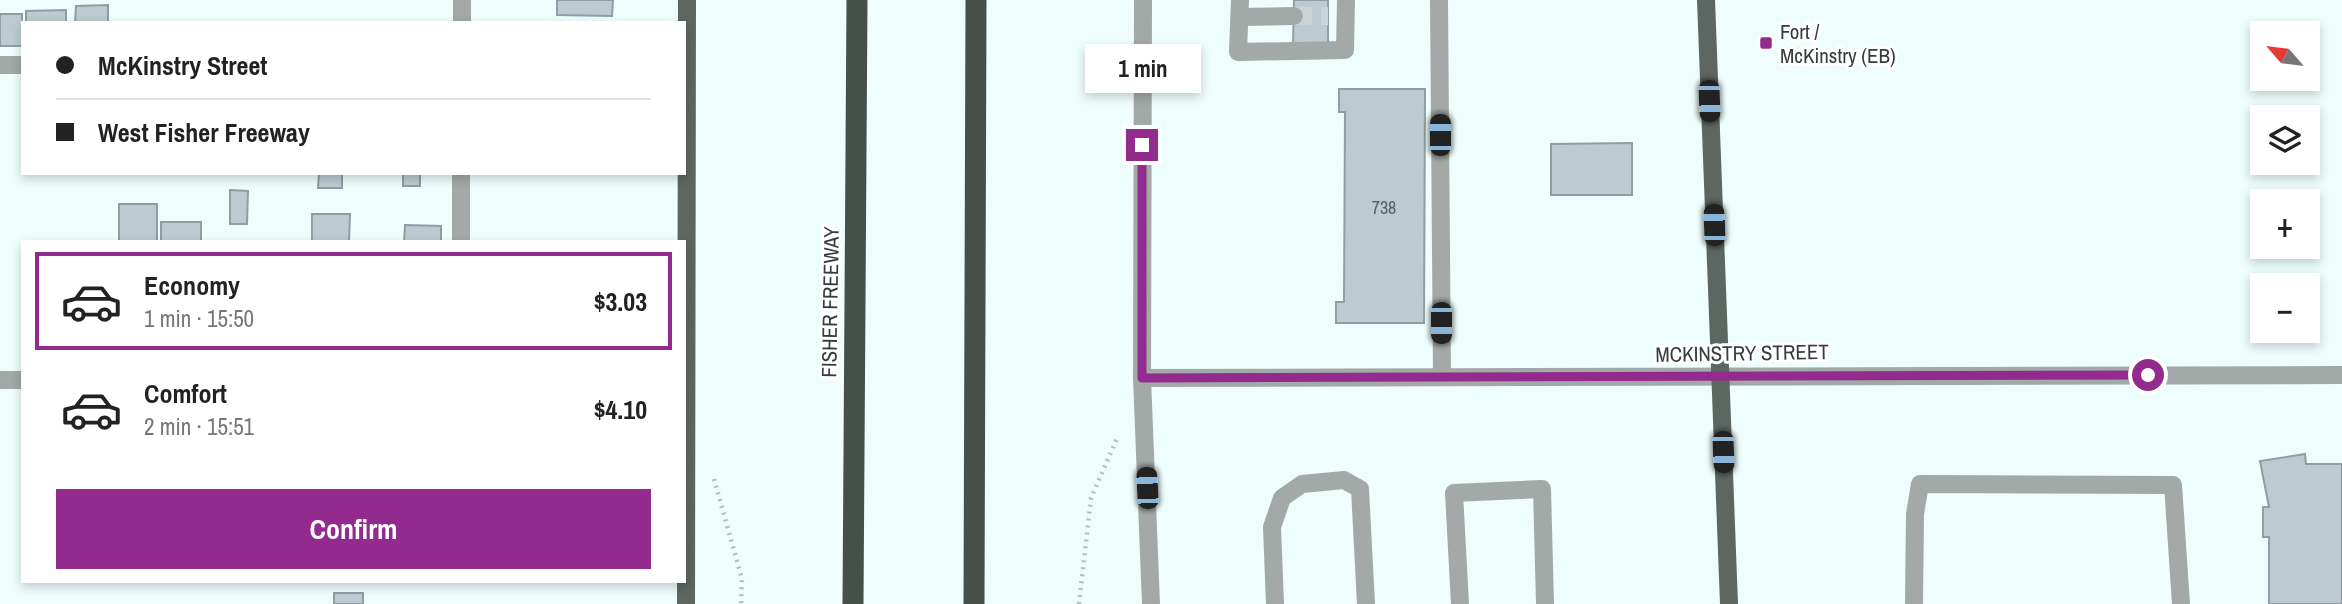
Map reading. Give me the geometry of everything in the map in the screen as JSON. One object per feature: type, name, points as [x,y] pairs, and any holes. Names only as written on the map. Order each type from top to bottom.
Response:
[{"type":"highway","name":"FISHER FREEWAY","points":[[853,604],[857,0]]},
{"type":"highway","points":[[974,604],[976,0]]},
{"type":"main road","points":[[686,240],[687,0]]},
{"type":"main road","points":[[1706,0],[1729,604]]},
{"type":"main road","points":[[685,583],[685,604]]},
{"type":"street","points":[[462,0],[462,21]]},
{"type":"street","points":[[1143,0],[1142,378],[1151,604]]},
{"type":"street","points":[[1440,0],[1442,377]]},
{"type":"street","points":[[1294,16],[1240,8],[1238,52],[1345,50],[1340,11]]},
{"type":"street","points":[[0,65],[21,65]]},
{"type":"street","points":[[461,175],[461,240]]},
{"type":"street","name":"MCKINSTRY STREET","points":[[1142,378],[2342,375]]},
{"type":"street","points":[[0,380],[21,380]]},
{"type":"street","points":[[1275,604],[1272,527],[1282,498],[1302,484],[1344,480],[1360,489],[1366,604]]},
{"type":"street","points":[[1914,604],[1915,514],[1920,484],[1947,484],[2173,485],[2181,604]]},
{"type":"street","points":[[1460,604],[1454,493],[1542,489],[1545,604]]},
{"type":"path","points":[[1079,604],[1091,498]]},
{"type":"path","points":[[741,604],[742,579]]},
{"type":"building","points":[[557,0],[613,0],[612,16],[557,15]]},
{"type":"building","points":[[1294,0],[1328,0],[1328,45],[1293,45]]},
{"type":"building","points":[[108,5],[108,21],[75,21],[76,6]]},
{"type":"building","points":[[66,10],[66,21],[26,21],[26,11]]},
{"type":"building","points":[[0,14],[22,14],[21,46],[0,46]]},
{"type":"building","points":[[1339,89],[1425,89],[1424,323],[1336,323],[1336,302],[1344,302],[1345,112],[1339,112]]},
{"type":"building","points":[[1632,143],[1632,195],[1551,195],[1551,144]]},
{"type":"building","points":[[319,175],[342,175],[342,188],[318,188]]},
{"type":"building","points":[[403,175],[420,175],[420,186],[403,186]]},
{"type":"building","points":[[230,190],[248,191],[247,224],[230,224]]},
{"type":"building","points":[[119,204],[157,204],[157,240],[119,240]]},
{"type":"building","points":[[312,214],[350,214],[349,240],[312,240]]},
{"type":"building","points":[[161,222],[201,222],[201,240],[161,240]]},
{"type":"building","points":[[405,225],[441,226],[441,240],[404,240]]},
{"type":"building","points":[[2305,454],[2306,464],[2342,464],[2342,604],[2269,604],[2269,537],[2263,537],[2263,507],[2269,507],[2260,461]]},
{"type":"building","points":[[334,593],[363,593],[363,604],[334,604]]},
{"type":"tunnel","points":[[1294,16],[1328,16]]},
{"type":"place","name":"Fort / McKinstry (EB)","points":[[1766,43]]},
{"type":"route","points":[[1142,145],[1142,378],[2148,375]]}]
